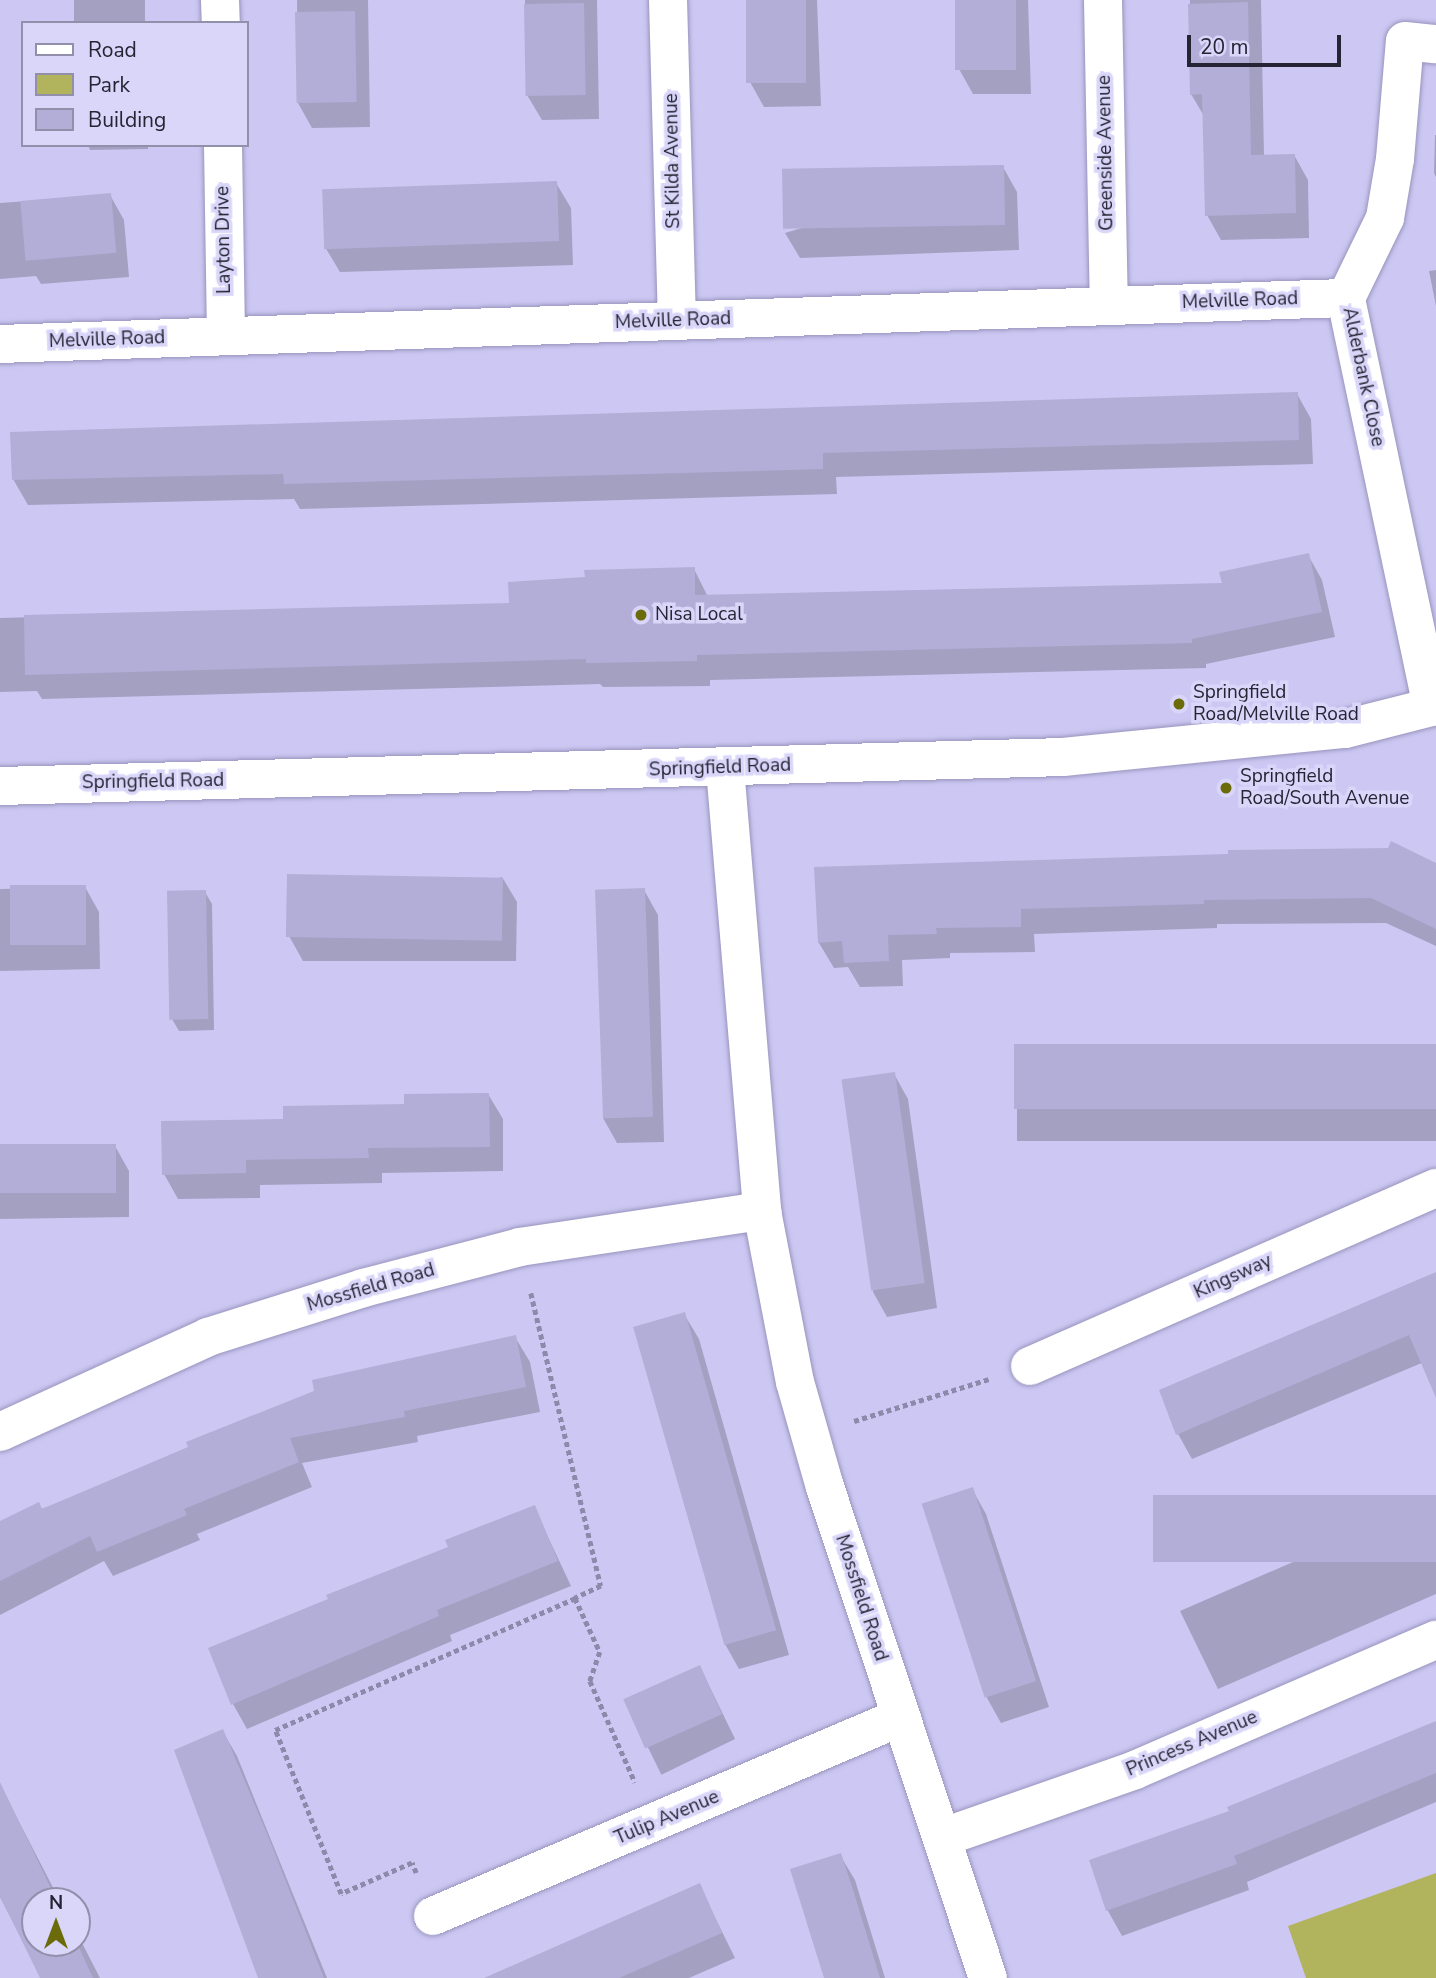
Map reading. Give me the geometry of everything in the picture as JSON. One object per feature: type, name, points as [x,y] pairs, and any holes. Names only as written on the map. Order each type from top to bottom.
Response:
[{"type":"street","points":[[220,0],[220,21]]},
{"type":"street","name":"St Kilda Avenue","points":[[668,0],[677,321]]},
{"type":"street","name":"Greenside Avenue","points":[[1103,0],[1109,306]]},
{"type":"street","name":"Alderbank Close","points":[[1434,707],[1346,298],[1385,218],[1405,41],[1436,44]]},
{"type":"street","name":"Layton Drive","points":[[223,147],[226,335]]},
{"type":"street","name":"Melville Road","points":[[0,344],[1346,298]]},
{"type":"street","name":"Springfield Road","points":[[0,786],[1063,757],[1345,730],[1434,707]]},
{"type":"street","name":"Mossfield Road","points":[[725,768],[762,1211],[795,1381],[901,1717],[944,1837],[988,1978]]},
{"type":"street","name":"Kingsway","points":[[1030,1366],[1436,1188]]},
{"type":"street","name":"Mossfield Road","points":[[0,1432],[208,1337],[363,1288],[520,1247],[762,1211]]},
{"type":"street","name":"Princess Avenue","points":[[944,1837],[1135,1769],[1436,1640]]},
{"type":"street","name":"Tulip Avenue","points":[[433,1916],[901,1717]]},
{"type":"path","points":[[433,1916],[412,1863],[341,1894],[275,1730],[601,1586],[520,1247]]},
{"type":"path","points":[[810,1434],[1030,1366]]},
{"type":"path","points":[[575,1598],[600,1652],[590,1681],[654,1824]]},
{"type":"green space","points":[[1436,1873],[1436,1978],[1306,1978],[1288,1926]]},
{"type":"building","points":[[746,0],[806,0],[806,83],[746,83]]},
{"type":"building","points":[[955,0],[1016,0],[1016,70],[955,70]]},
{"type":"building","points":[[1248,2],[1251,155],[1295,154],[1296,213],[1205,216],[1202,94],[1190,95],[1188,4]]},
{"type":"building","points":[[584,3],[586,95],[526,96],[524,4]]},
{"type":"building","points":[[355,11],[357,102],[297,103],[295,12]]},
{"type":"building","points":[[1004,165],[1005,225],[783,229],[782,169]]},
{"type":"building","points":[[557,181],[559,241],[324,249],[322,189]]},
{"type":"building","points":[[111,193],[116,253],[26,261],[20,201]]},
{"type":"building","points":[[1298,392],[1299,440],[823,453],[823,469],[284,484],[283,474],[12,480],[10,432]]},
{"type":"building","points":[[1309,553],[1322,612],[1192,639],[1192,643],[697,655],[697,661],[586,663],[586,659],[25,675],[24,615],[509,603],[508,582],[585,577],[584,570],[695,567],[695,595],[1222,583],[1219,572]]},
{"type":"building","points":[[1391,841],[1436,863],[1436,929],[1371,898],[1204,900],[1204,904],[1021,909],[1021,927],[936,928],[937,934],[888,935],[889,961],[844,963],[842,941],[818,943],[814,867],[1228,854],[1228,850],[1388,848]]},
{"type":"building","points":[[287,874],[503,878],[502,941],[286,937]]},
{"type":"building","points":[[10,885],[86,885],[86,945],[10,945]]},
{"type":"building","points":[[645,888],[653,1117],[603,1119],[595,890]]},
{"type":"building","points":[[206,890],[208,1019],[169,1020],[167,891]]},
{"type":"building","points":[[1014,1044],[1436,1044],[1436,1109],[1014,1109]]},
{"type":"building","points":[[895,1072],[925,1283],[871,1290],[842,1080]]},
{"type":"building","points":[[489,1093],[490,1147],[368,1148],[369,1158],[246,1160],[246,1173],[162,1175],[161,1121],[283,1119],[283,1106],[404,1104],[404,1094]]},
{"type":"building","points":[[0,1144],[116,1144],[116,1193],[0,1193]]},
{"type":"building","points":[[1436,1272],[1436,1398],[1409,1335],[1176,1435],[1159,1390]]},
{"type":"building","points":[[685,1312],[776,1630],[724,1645],[633,1327]]},
{"type":"building","points":[[516,1335],[526,1387],[404,1411],[405,1417],[290,1438],[299,1462],[184,1509],[187,1515],[97,1552],[90,1536],[0,1581],[0,1521],[39,1502],[42,1509],[188,1447],[186,1442],[314,1391],[312,1380]]},
{"type":"building","points":[[973,1487],[1036,1681],[985,1698],[922,1504]]},
{"type":"building","points":[[1153,1495],[1436,1495],[1436,1562],[1153,1562]]},
{"type":"building","points":[[535,1505],[558,1561],[437,1610],[439,1616],[231,1705],[208,1648],[328,1599],[326,1595],[448,1547],[445,1540]]},
{"type":"building","points":[[700,1665],[722,1714],[645,1748],[623,1699]]},
{"type":"building","points":[[1436,1721],[1436,1773],[1234,1856],[1237,1864],[1106,1911],[1089,1860],[1229,1811],[1227,1807]]},
{"type":"building","points":[[223,1729],[324,1978],[258,1978],[174,1750]]},
{"type":"building","points":[[0,1782],[50,1887],[21,1887],[21,1939],[0,1896]]},
{"type":"building","points":[[841,1853],[880,1978],[824,1978],[790,1869]]},
{"type":"building","points":[[700,1883],[722,1933],[619,1978],[484,1978]]},
{"type":"building","points":[[30,1957],[83,1957],[93,1978],[40,1978]]},
{"type":"place","name":"Nisa Local","points":[[641,615]]},
{"type":"place","name":"Springfield Road/Melville Road","points":[[1179,704]]},
{"type":"place","name":"Springfield Road/South Avenue","points":[[1226,788]]}]
